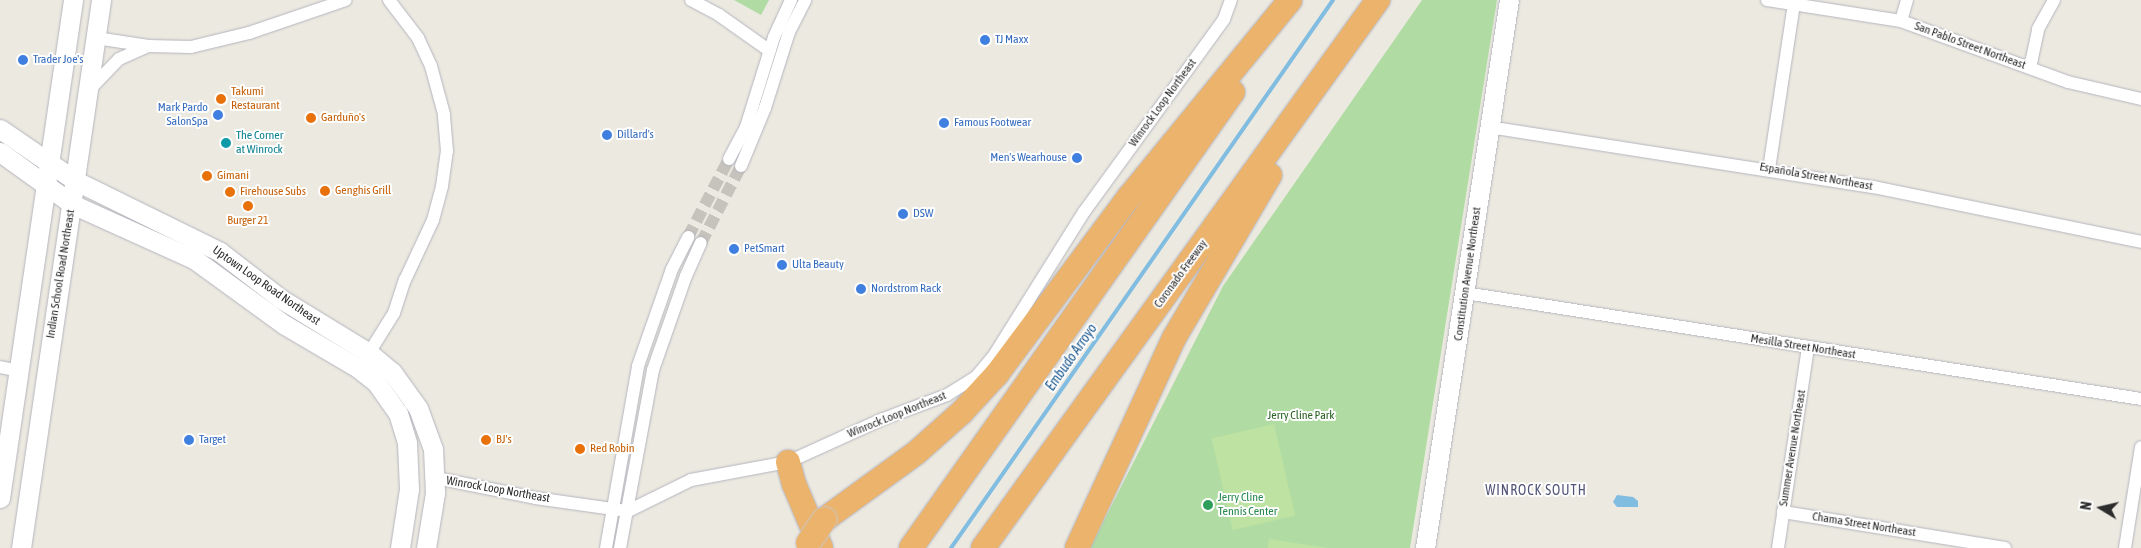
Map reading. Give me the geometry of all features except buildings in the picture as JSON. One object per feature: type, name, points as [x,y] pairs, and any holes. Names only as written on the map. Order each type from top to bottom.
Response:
[{"type":"highway","points":[[811,546],[825,519],[916,453],[962,412],[997,374],[1129,196],[1290,0]]},
{"type":"highway","points":[[911,548],[1136,232],[1296,0]]},
{"type":"highway","name":"Coronado Freeway","points":[[983,548],[1378,0]]},
{"type":"highway","points":[[1077,548],[1174,338],[1337,59]]},
{"type":"highway","points":[[788,462],[811,546]]},
{"type":"street","points":[[0,498],[73,0]]},
{"type":"street","name":"Indian School Road Northeast","points":[[21,548],[101,0]]},
{"type":"street","points":[[96,38],[148,46],[192,47],[249,33],[346,0]]},
{"type":"street","points":[[369,353],[394,313],[408,273],[433,220],[442,186],[446,151],[444,114],[431,66],[418,38],[389,0]]},
{"type":"street","points":[[692,0],[719,15],[770,51]]},
{"type":"street","points":[[729,159],[760,104],[770,51],[791,0]]},
{"type":"street","points":[[741,166],[760,104],[786,40],[805,0]]},
{"type":"street","name":"Winrock Loop Northeast","points":[[436,478],[535,498],[628,511],[690,480],[788,462],[883,419],[947,395],[976,377],[993,357],[1084,212],[1224,19],[1231,0]]},
{"type":"street","name":"Constitution Avenue Northeast","points":[[1425,548],[1510,0]]},
{"type":"street","name":"San Pablo Street Northeast","points":[[1767,0],[1901,21],[2100,92],[2141,100]]},
{"type":"street","points":[[1901,21],[1907,0]]},
{"type":"street","points":[[2030,68],[2038,29],[2054,0]]},
{"type":"street","points":[[1769,169],[1794,4]]},
{"type":"street","points":[[88,91],[119,59],[148,46]]},
{"type":"street","name":"Española Street Northeast","points":[[1489,127],[1769,169],[1874,187],[2141,242]]},
{"type":"street","name":"Uptown Loop Road Northeast","points":[[0,129],[76,181],[196,238],[271,291],[369,353],[397,378],[418,408],[429,435],[436,478],[426,548]]},
{"type":"street","name":"Uptown Loop Road Northeast","points":[[0,152],[72,204],[194,259],[259,307],[376,382],[398,413],[407,443],[409,488],[400,548]]},
{"type":"street","points":[[606,548],[638,366],[672,269],[688,237]]},
{"type":"street","points":[[620,548],[653,370],[686,276],[701,243]]},
{"type":"street","points":[[259,307],[271,291]]},
{"type":"street","name":"Mesilla Street Northeast","points":[[1465,293],[2141,399]]},
{"type":"street","name":"Summer Avenue Northeast","points":[[1778,548],[1808,348]]},
{"type":"street","points":[[0,367],[19,371]]},
{"type":"street","points":[[376,382],[389,388],[407,410],[424,464],[436,478]]},
{"type":"street","points":[[2125,548],[2141,447]]},
{"type":"street","name":"Chama Street Northeast","points":[[1783,512],[2005,548]]},
{"type":"green space","points":[[734,0],[769,0],[761,15]]},
{"type":"green space","name":"Jerry Cline Park","points":[[1422,0],[1497,0],[1410,548],[1090,548],[1223,286]]},
{"type":"green space","points":[[1274,424],[1295,516],[1233,530],[1212,438]]},
{"type":"green space","points":[[1269,539],[1328,548],[1268,548]]},
{"type":"water","points":[[1617,495],[1633,497],[1638,501],[1638,507],[1617,507],[1613,502]]},
{"type":"waterway","name":"Embudo Arroyo","points":[[951,548],[1333,0]]},
{"type":"tunnel","points":[[688,237],[729,159]]},
{"type":"tunnel","points":[[701,243],[741,166]]},
{"type":"place","name":"TJ Maxx","points":[[985,40]]},
{"type":"place","name":"Trader Joe's","points":[[23,60]]},
{"type":"place","name":"Takumi Restaurant","points":[[221,99]]},
{"type":"place","name":"Mark Pardo SalonSpa","points":[[218,115]]},
{"type":"place","name":"Garduño's","points":[[311,118]]},
{"type":"place","name":"Famous Footwear","points":[[944,123]]},
{"type":"place","name":"Dillard's","points":[[607,135]]},
{"type":"place","name":"The Corner at Winrock","points":[[226,143]]},
{"type":"place","name":"Men's Wearhouse","points":[[1077,158]]},
{"type":"place","name":"Gimani","points":[[207,176]]},
{"type":"place","name":"Genghis Grill","points":[[325,191]]},
{"type":"place","name":"Firehouse Subs","points":[[230,192]]},
{"type":"place","name":"Burger 21","points":[[248,206]]},
{"type":"place","name":"DSW","points":[[903,214]]},
{"type":"place","name":"PetSmart","points":[[734,249]]},
{"type":"place","name":"Ulta Beauty","points":[[782,265]]},
{"type":"place","name":"Nordstrom Rack","points":[[861,289]]},
{"type":"place","name":"Target","points":[[189,440]]},
{"type":"place","name":"BJ's","points":[[486,440]]},
{"type":"place","name":"Red Robin","points":[[580,449]]},
{"type":"place","name":"Jerry Cline Tennis Center","points":[[1208,505]]},
{"type":"district","name":"WINROCK SOUTH","points":[[1536,490]]}]
